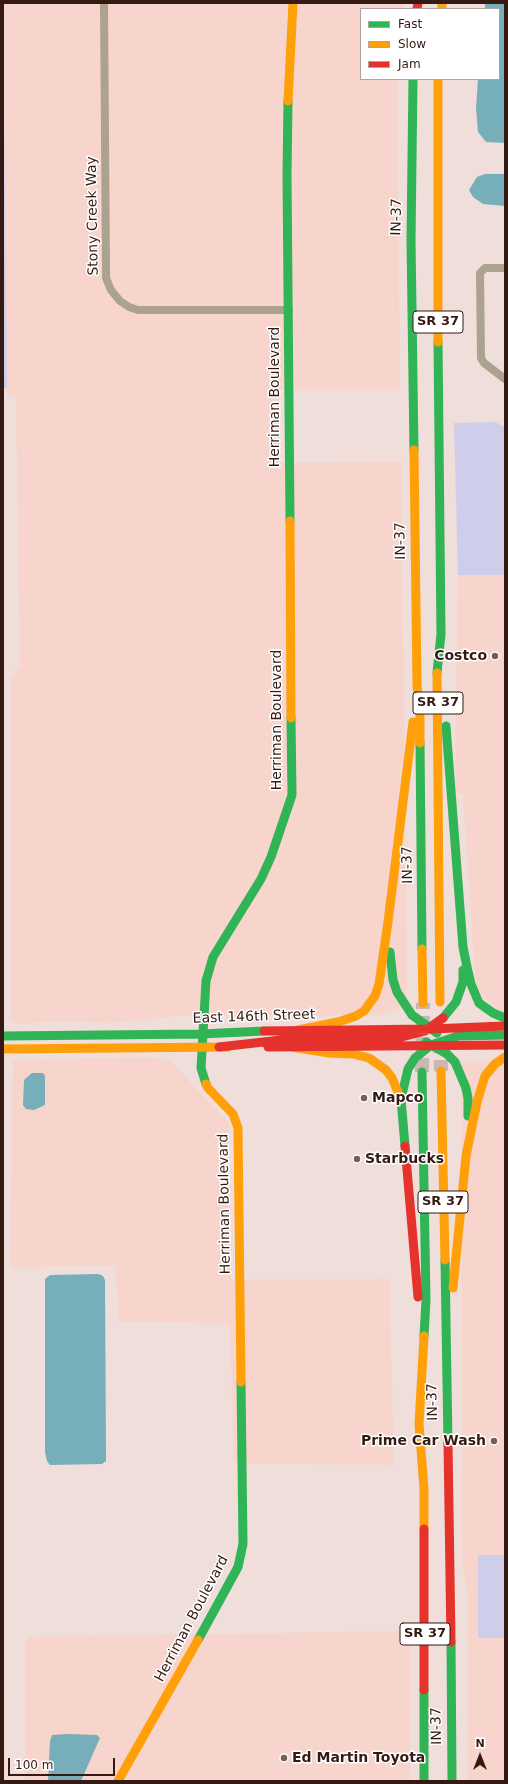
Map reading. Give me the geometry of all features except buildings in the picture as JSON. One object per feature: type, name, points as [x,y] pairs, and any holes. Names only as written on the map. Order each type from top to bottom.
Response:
[{"type":"main road","name":"Herriman Boulevard","points":[[118,1781],[226,1590],[238,1567],[243,1544],[238,1128],[233,1114],[208,1088],[204,1079],[201,1068],[201,1034],[206,981],[213,957],[261,879],[271,857],[292,795],[288,118],[293,3]]},
{"type":"main road","name":"IN-37","points":[[413,80],[411,240],[416,686],[420,716],[423,1003]]},
{"type":"main road","name":"SR 37","points":[[438,80],[437,183],[440,634],[437,665],[440,1002]]},
{"type":"main road","points":[[219,1047],[290,1039],[402,1037],[430,1029],[446,1016],[460,993],[463,982],[463,947],[440,634]]},
{"type":"main road","points":[[298,1030],[338,1022],[356,1016],[364,1011],[375,996],[379,984],[388,922],[407,776],[416,686]]},
{"type":"main road","points":[[388,922],[391,967],[397,992],[412,1015],[430,1029],[450,1038],[479,1045]]},
{"type":"main road","points":[[463,947],[471,984],[476,996],[485,1008],[505,1018]]},
{"type":"main road","name":"East 146th Street","points":[[3,1036],[201,1034],[298,1030],[430,1029],[505,1026]]},
{"type":"main road","points":[[402,1029],[447,1054],[455,1062],[466,1088],[468,1098],[466,1156],[451,1310],[446,1334]]},
{"type":"main road","points":[[424,1331],[418,1299],[401,1099],[408,1069],[422,1051],[431,1045],[450,1038],[458,1036],[505,1035]]},
{"type":"main road","name":"East 146th Street","points":[[3,1049],[505,1045]]},
{"type":"main road","points":[[292,1047],[329,1053],[353,1054],[369,1058],[386,1070],[392,1078],[401,1099]]},
{"type":"main road","points":[[466,1156],[481,1084],[490,1068],[505,1057]]},
{"type":"main road","name":"IN-37","points":[[441,1071],[452,1781]]},
{"type":"main road","name":"IN-37","points":[[422,1072],[426,1300],[419,1424],[424,1488],[424,1781]]},
{"type":"main road","points":[[451,1736],[458,1781]]},
{"type":"street","name":"Stony Creek Way","points":[[104,3],[106,278],[111,290],[120,302],[138,310],[289,310]]},
{"type":"street","points":[[505,268],[485,268],[480,273],[481,358],[484,363],[505,379]]},
{"type":"shaded area","points":[[3,3],[403,3],[402,8],[360,8],[360,80],[397,80],[400,389],[277,389],[277,463],[401,462],[407,990],[406,999],[402,1007],[381,1015],[173,1016],[157,1019],[109,1023],[56,1021],[18,1024],[11,1020],[11,680],[20,665],[16,395],[7,396]]},
{"type":"shaded area","points":[[3,3],[7,388],[3,388]]},
{"type":"shaded area","points":[[485,3],[505,3],[505,143],[486,142],[478,132],[476,108],[478,80],[500,80],[500,8],[485,8]]},
{"type":"shaded area","points":[[485,174],[505,174],[505,206],[483,204],[473,197],[469,190],[477,177]]},
{"type":"shaded area","points":[[495,422],[505,427],[505,575],[458,575],[454,423]]},
{"type":"shaded area","points":[[458,575],[505,575],[505,1014],[485,999],[477,987],[463,794],[455,792]]},
{"type":"shaded area","points":[[145,1057],[170,1061],[229,1123],[231,1280],[389,1279],[394,1465],[234,1463],[230,1324],[118,1321],[116,1265],[10,1268],[13,1061]]},
{"type":"shaded area","points":[[461,1061],[505,1061],[505,1781],[468,1781],[468,1598],[462,1556]]},
{"type":"shaded area","points":[[32,1073],[43,1073],[45,1076],[45,1105],[34,1110],[26,1109],[23,1105],[24,1080]]},
{"type":"shaded area","points":[[98,1274],[103,1276],[105,1280],[106,1461],[102,1464],[50,1465],[47,1461],[45,1452],[45,1279],[50,1275]]},
{"type":"shaded area","points":[[3,1531],[5,1781],[3,1781]]},
{"type":"shaded area","points":[[478,1555],[505,1555],[505,1638],[478,1638]]},
{"type":"shaded area","points":[[411,1631],[410,1781],[25,1781],[25,1643],[30,1637]]},
{"type":"shaded area","points":[[52,1735],[97,1735],[100,1738],[81,1781],[48,1781],[50,1741]]},
{"type":"tunnel","points":[[422,1072],[423,1003]]},
{"type":"tunnel","points":[[440,1039],[441,1071]]},
{"type":"traffic: fast","points":[[413,80],[411,240],[414,450]]},
{"type":"traffic: fast","points":[[288,101],[287,174],[290,521]]},
{"type":"traffic: fast","points":[[437,673],[441,634],[438,342]]},
{"type":"traffic: fast","points":[[206,1084],[201,1068],[206,981],[213,957],[261,879],[271,857],[292,795],[291,718]]},
{"type":"traffic: fast","points":[[446,726],[463,947],[467,967],[471,984],[479,1003],[493,1013],[505,1018]]},
{"type":"traffic: fast","points":[[420,743],[422,949]]},
{"type":"traffic: fast","points":[[390,952],[393,980],[397,992],[412,1015],[437,1033]]},
{"type":"traffic: fast","points":[[443,1018],[456,1002],[463,982],[463,970]]},
{"type":"traffic: fast","points":[[3,1036],[201,1034],[264,1031]]},
{"type":"traffic: fast","points":[[405,1146],[401,1099],[408,1069],[415,1058],[431,1045],[458,1036],[505,1035]]},
{"type":"traffic: fast","points":[[426,1042],[447,1054],[455,1062],[466,1088],[468,1098],[468,1116]]},
{"type":"traffic: fast","points":[[422,1072],[426,1300],[424,1336]]},
{"type":"traffic: fast","points":[[445,1260],[448,1443]]},
{"type":"traffic: fast","points":[[198,1640],[238,1567],[243,1544],[241,1382]]},
{"type":"traffic: fast","points":[[451,1642],[452,1781]]},
{"type":"traffic: fast","points":[[424,1690],[424,1781]]},
{"type":"traffic: slow","points":[[288,101],[293,3]]},
{"type":"traffic: slow","points":[[442,3],[442,8]]},
{"type":"traffic: slow","points":[[438,80],[438,342]]},
{"type":"traffic: slow","points":[[414,450],[417,685],[420,716],[420,743]]},
{"type":"traffic: slow","points":[[290,521],[291,718]]},
{"type":"traffic: slow","points":[[437,673],[440,1002]]},
{"type":"traffic: slow","points":[[298,1030],[338,1022],[356,1016],[364,1011],[375,996],[379,984],[388,922],[413,722]]},
{"type":"traffic: slow","points":[[422,949],[423,1003]]},
{"type":"traffic: slow","points":[[3,1049],[228,1047]]},
{"type":"traffic: slow","points":[[292,1047],[329,1053],[353,1054],[369,1058],[386,1070],[392,1078],[401,1099]]},
{"type":"traffic: slow","points":[[453,1288],[466,1156],[477,1102],[485,1076],[495,1064],[505,1057]]},
{"type":"traffic: slow","points":[[441,1071],[445,1260]]},
{"type":"traffic: slow","points":[[206,1084],[233,1114],[238,1128],[241,1382]]},
{"type":"traffic: slow","points":[[424,1336],[419,1424],[424,1488],[424,1529]]},
{"type":"traffic: slow","points":[[118,1781],[198,1640]]},
{"type":"traffic: jam","points":[[417,8],[418,3]]},
{"type":"traffic: jam","points":[[219,1047],[290,1039],[402,1037],[425,1031],[443,1018]]},
{"type":"traffic: jam","points":[[264,1031],[430,1029],[505,1026]]},
{"type":"traffic: jam","points":[[268,1047],[505,1045]]},
{"type":"traffic: jam","points":[[405,1146],[418,1297]]},
{"type":"traffic: jam","points":[[448,1443],[451,1642]]},
{"type":"traffic: jam","points":[[424,1529],[424,1690]]},
{"type":"place","name":"Costco","points":[[495,656]]},
{"type":"place","name":"Mapco","points":[[364,1098]]},
{"type":"place","name":"Starbucks","points":[[357,1159]]},
{"type":"place","name":"Prime Car Wash","points":[[494,1441]]},
{"type":"place","name":"Ed Martin Toyota","points":[[284,1758]]}]
